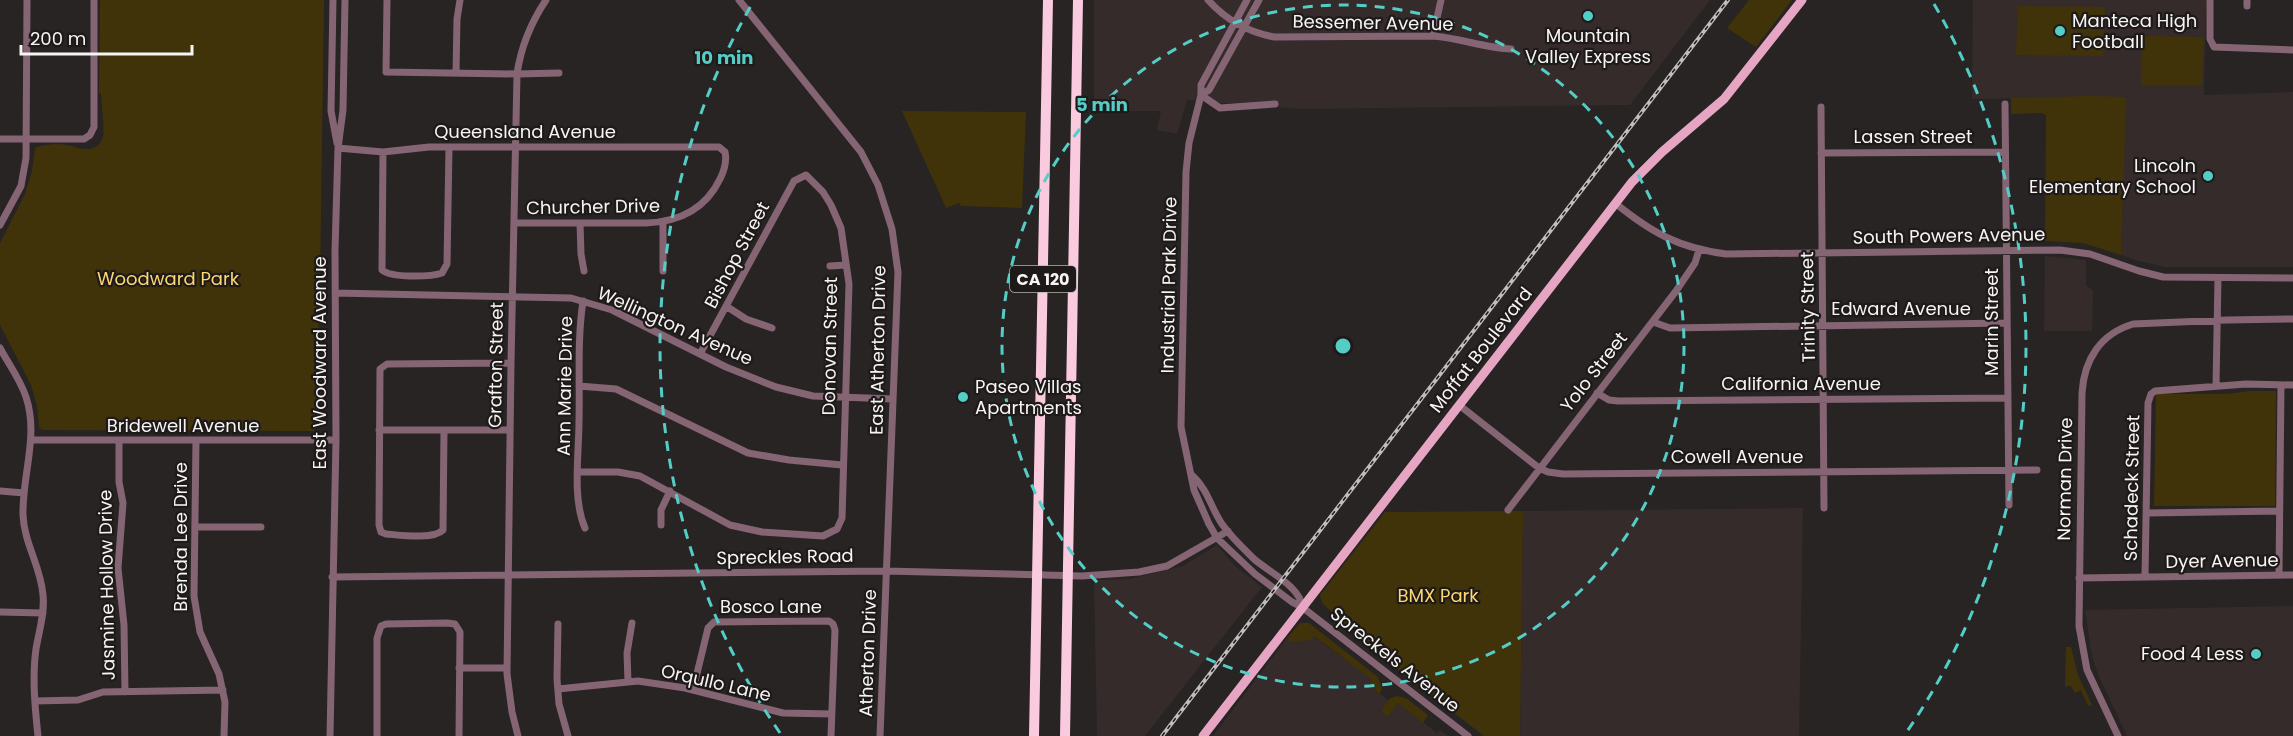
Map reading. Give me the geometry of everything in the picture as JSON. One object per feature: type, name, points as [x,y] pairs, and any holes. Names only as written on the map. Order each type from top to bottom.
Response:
[{"type":"highway","name":"CA 120","points":[[1034,736],[1048,0]]},
{"type":"highway","name":"CA 120","points":[[1065,736],[1078,0]]},
{"type":"main road","name":"Moffat Boulevard","points":[[1203,736],[1632,182],[1662,152],[1724,99],[1802,0]]},
{"type":"street","points":[[0,225],[21,186],[26,158],[27,0]]},
{"type":"street","points":[[0,138],[84,139],[92,131],[94,0]]},
{"type":"street","name":"East Woodward Avenue","points":[[333,0],[331,111],[338,148]]},
{"type":"street","name":"East Woodward Avenue","points":[[330,736],[336,440],[335,293],[338,148],[343,110],[345,0]]},
{"type":"street","points":[[387,0],[386,72],[517,75],[560,73]]},
{"type":"street","points":[[456,73],[457,19],[460,0]]},
{"type":"street","name":"Grafton Street","points":[[518,736],[509,692],[507,668],[517,75],[520,52],[527,32],[546,0]]},
{"type":"street","name":"East Atherton Drive","points":[[739,0],[861,152],[879,185],[892,230],[898,272],[886,571]]},
{"type":"street","name":"Bessemer Avenue","points":[[1208,0],[1235,23],[1264,35],[1280,37],[1433,36],[1453,38],[1493,48],[1511,49]]},
{"type":"street","name":"Industrial Park Drive","points":[[1246,0],[1201,85],[1201,94],[1189,143],[1181,427],[1193,476],[1194,490],[1217,538],[1255,574],[1302,607]]},
{"type":"street","name":"Industrial Park Drive","points":[[1201,94],[1209,90],[1258,0]]},
{"type":"street","points":[[1433,36],[1441,0]]},
{"type":"street","points":[[2210,0],[2211,44],[2217,49],[2293,50]]},
{"type":"street","points":[[1201,94],[1220,108],[1275,104]]},
{"type":"street","name":"Marin Street","points":[[2005,104],[2009,505]]},
{"type":"street","name":"Trinity Street","points":[[1821,107],[1824,508]]},
{"type":"street","name":"Queensland Avenue","points":[[338,148],[382,152],[429,147],[713,147]]},
{"type":"street","name":"Churcher Drive","points":[[514,223],[663,223],[687,215],[705,202],[722,176],[726,158],[722,148],[713,147]]},
{"type":"street","points":[[382,152],[382,270],[394,275],[435,275],[442,273],[447,264],[449,148]]},
{"type":"street","name":"Lassen Street","points":[[1821,153],[2005,152]]},
{"type":"street","name":"Donovan Street","points":[[670,491],[730,525],[762,532],[823,536],[837,529],[842,518],[849,284],[841,228],[823,192],[806,175]]},
{"type":"street","name":"Bishop Street","points":[[700,354],[794,181],[806,175]]},
{"type":"street","name":"South Powers Avenue","points":[[1615,203],[1654,232],[1670,240],[1699,250],[1726,254],[2073,250],[2158,276],[2293,278]]},
{"type":"street","points":[[580,223],[584,271]]},
{"type":"street","points":[[663,223],[663,271]]},
{"type":"street","name":"Yolo Street","points":[[1508,510],[1653,321],[1695,263],[1699,250]]},
{"type":"street","points":[[830,266],[846,265]]},
{"type":"street","points":[[2218,278],[2216,386],[2293,385]]},
{"type":"street","name":"Wellington Avenue","points":[[335,293],[552,296],[583,301],[612,310],[726,368],[776,387],[813,396],[893,399]]},
{"type":"street","name":"Ann Marie Drive","points":[[583,301],[579,334],[578,472],[579,506],[585,528]]},
{"type":"street","points":[[726,306],[746,319],[772,328]]},
{"type":"street","name":"Norman Drive","points":[[2118,736],[2085,662],[2079,626],[2082,393],[2089,359],[2107,337],[2133,324],[2293,319]]},
{"type":"street","name":"Edward Avenue","points":[[1653,321],[1670,328],[2007,323]]},
{"type":"street","points":[[0,348],[17,376],[27,399],[31,440],[24,493],[25,526],[43,592],[43,613],[36,651],[35,701],[38,736]]},
{"type":"street","points":[[444,430],[444,527],[439,534],[431,535],[381,532],[379,525],[380,369],[387,364],[511,363]]},
{"type":"street","points":[[2279,575],[2281,385]]},
{"type":"street","points":[[579,386],[616,389],[748,453],[842,465]]},
{"type":"street","name":"Schadeck Street","points":[[2145,577],[2148,403],[2151,394],[2155,391],[2216,386]]},
{"type":"street","name":"California Avenue","points":[[1597,393],[1609,400],[1618,401],[2008,398]]},
{"type":"street","name":"Cowell Avenue","points":[[1459,405],[1539,468],[1563,474],[2037,470]]},
{"type":"street","points":[[380,430],[510,430]]},
{"type":"street","name":"Bridewell Avenue","points":[[31,440],[336,440]]},
{"type":"street","name":"Brenda Lee Drive","points":[[196,440],[194,596],[197,620],[223,690],[224,736]]},
{"type":"street","name":"Jasmine Hollow Drive","points":[[119,441],[119,482],[123,503],[118,568],[124,625],[124,692]]},
{"type":"street","points":[[578,472],[634,474],[670,491],[661,510],[661,525]]},
{"type":"street","name":"Industrial Park Drive","points":[[1193,476],[1203,485],[1228,531],[1255,559],[1299,593],[1302,607]]},
{"type":"street","points":[[0,491],[24,493]]},
{"type":"street","points":[[2146,513],[2279,511]]},
{"type":"street","points":[[195,527],[261,527]]},
{"type":"street","name":"Spreckles Road","points":[[333,577],[886,571],[986,572],[1058,576],[1139,572],[1167,566],[1228,531]]},
{"type":"street","name":"Atherton Drive","points":[[880,736],[886,571]]},
{"type":"street","name":"Dyer Avenue","points":[[2079,578],[2293,575]]},
{"type":"street","name":"Spreckels Avenue","points":[[1302,607],[1468,736]]},
{"type":"street","points":[[0,612],[43,613]]},
{"type":"street","name":"Bosco Lane","points":[[693,690],[710,624],[721,620],[829,621],[835,630],[832,714]]},
{"type":"street","points":[[628,682],[627,653],[632,623]]},
{"type":"street","points":[[376,736],[377,638],[381,626],[386,624],[455,624],[460,632],[459,736]]},
{"type":"street","points":[[558,624],[559,704],[568,736]]},
{"type":"street","points":[[459,668],[507,668]]},
{"type":"street","name":"Orqullo Lane","points":[[558,689],[628,682],[663,684],[783,713],[832,714]]},
{"type":"street","points":[[35,701],[61,702],[91,697],[104,692],[223,690]]},
{"type":"street","points":[[831,736],[832,714]]},
{"type":"shaded area","points":[[1094,0],[1710,0],[1630,105],[1301,109],[1187,100],[1177,134],[1157,130],[1161,111],[1094,111]]},
{"type":"shaded area","points":[[1973,0],[2206,0],[2204,95],[2293,92],[2293,267],[2165,267],[2121,255],[2125,97],[1972,99]]},
{"type":"shaded area","points":[[2045,256],[2086,260],[2086,285],[2093,290],[2092,331],[2044,331]]},
{"type":"shaded area","points":[[1803,508],[1799,736],[1520,736],[1523,511]]},
{"type":"shaded area","points":[[1217,545],[1235,566],[1262,587],[1145,736],[1097,736],[1094,580],[1130,579],[1183,566]]},
{"type":"shaded area","points":[[2293,606],[2293,736],[2127,736],[2092,657],[2085,610]]},
{"type":"shaded area","points":[[1313,636],[1373,680],[1369,685],[1389,701],[1381,711],[1388,716],[1398,703],[1437,733],[1440,730],[1448,736],[1213,736],[1288,637],[1289,642]]},
{"type":"green space","name":"Woodward Park","points":[[100,0],[324,0],[321,300],[319,305],[317,426],[314,431],[42,430],[39,427],[37,406],[31,385],[0,325],[0,243],[25,194],[32,171],[35,148],[58,144],[89,149],[101,142],[104,128],[101,93],[99,93]]},
{"type":"green space","points":[[1749,0],[1792,0],[1756,47],[1727,28]]},
{"type":"green space","name":"Manteca High Football","points":[[2018,6],[2105,7],[2103,56],[2016,55]]},
{"type":"green space","points":[[2142,36],[2203,37],[2202,85],[2141,85]]},
{"type":"green space","points":[[2126,97],[2121,255],[2083,243],[2045,241],[2046,115],[2042,113],[2011,114],[2011,98]]},
{"type":"green space","points":[[902,111],[1026,112],[1022,208],[961,206],[959,203],[946,208]]},
{"type":"green space","points":[[2276,391],[2275,506],[2154,506],[2156,394],[2227,394]]},
{"type":"green space","name":"BMX Park","points":[[1523,511],[1520,736],[1484,736],[1382,657],[1322,603],[1320,595],[1385,512]]},
{"type":"green space","points":[[1300,623],[1309,623],[1378,677],[1382,688],[1380,694],[1369,685],[1372,680],[1314,636],[1311,640],[1289,642],[1288,637]]},
{"type":"green space","points":[[2066,647],[2071,647],[2078,675],[2092,705],[2088,706],[2081,690],[2075,693],[2071,686],[2065,686]]},
{"type":"green space","points":[[1397,696],[1406,698],[1428,715],[1423,723],[1398,703],[1388,717],[1381,711],[1390,698]]},
{"type":"railway","points":[[1162,736],[1728,0]]},
{"type":"place","name":"Mountain Valley Express","points":[[1588,16]]},
{"type":"place","name":"Manteca High Football","points":[[2060,31]]},
{"type":"place","name":"Lincoln Elementary School","points":[[2208,176]]},
{"type":"place","name":"Paseo Villas Apartments","points":[[963,397]]},
{"type":"place","name":"Food 4 Less","points":[[2256,654]]}]
